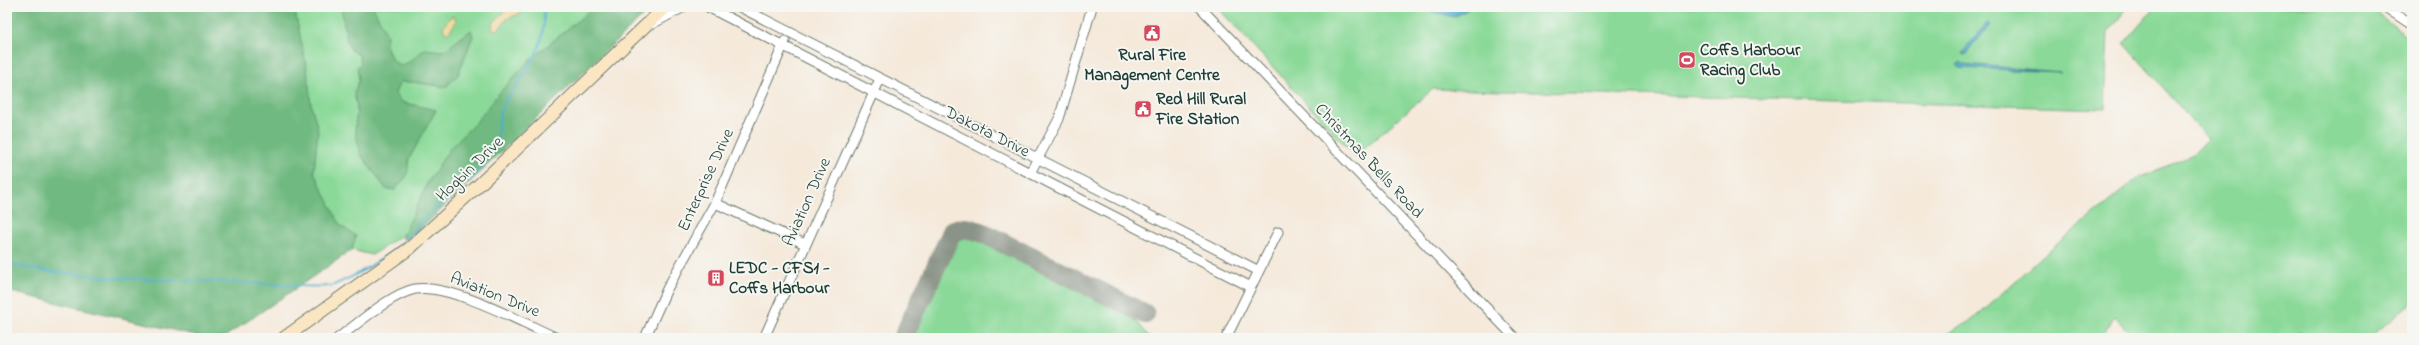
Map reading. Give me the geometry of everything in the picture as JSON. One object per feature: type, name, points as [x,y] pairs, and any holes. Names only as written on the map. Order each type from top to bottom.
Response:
[{"type":"main road","name":"Hogbin Drive","points":[[284,338],[410,248],[482,182],[665,7]]},
{"type":"street","points":[[642,29],[684,7]]},
{"type":"street","name":"Dakota Drive","points":[[708,7],[1251,287]]},
{"type":"street","name":"Dakota Drive","points":[[740,7],[1037,160],[1259,271]]},
{"type":"street","points":[[1030,173],[1059,119],[1092,7]]},
{"type":"street","name":"Christmas Bells Road","points":[[1200,7],[1515,338]]},
{"type":"street","points":[[2385,7],[2412,25]]},
{"type":"street","name":"Enterprise Drive","points":[[645,338],[667,289],[715,203],[789,33]]},
{"type":"street","name":"Aviation Drive","points":[[764,338],[880,80]]},
{"type":"street","points":[[715,203],[806,244]]},
{"type":"street","points":[[1226,338],[1278,232]]},
{"type":"street","name":"Aviation Drive","points":[[338,338],[400,295],[414,289],[433,288],[454,293],[557,338]]},
{"type":"green space","points":[[7,7],[294,7],[307,69],[311,104],[318,130],[314,172],[340,225],[356,236],[352,250],[223,338],[207,338],[7,291]]},
{"type":"green space","points":[[276,7],[615,7],[427,212],[399,237],[372,255],[352,250],[299,199]]},
{"type":"green space","points":[[341,7],[373,7],[387,35],[386,45],[392,60],[400,66],[409,62],[425,49],[444,51],[471,30],[473,36],[458,75],[446,87],[412,82],[400,82],[395,93],[401,102],[436,110],[409,159],[407,176],[395,190],[386,189],[361,155],[355,130],[357,107],[354,93],[359,80],[357,67],[361,64],[359,55],[351,50],[347,41]]},
{"type":"green space","points":[[594,7],[652,7],[425,225],[408,238],[402,238],[428,182],[451,147],[477,121],[500,92],[529,61]]},
{"type":"green space","name":"Coffs Harbour Racing Club","points":[[1217,7],[2128,7],[2108,32],[2105,109],[1433,89],[1355,156]]},
{"type":"green space","points":[[2155,7],[2369,7],[2412,40],[2412,303],[2369,338],[2308,338],[2298,332],[2293,338],[2135,338],[2114,317],[2101,338],[1939,338],[1972,320],[2047,253],[2135,180],[2192,155],[2208,139],[2124,43]]},
{"type":"green space","points":[[967,237],[982,242],[1130,316],[1139,324],[1150,338],[912,338],[951,246],[955,241]]},
{"type":"sand","points":[[509,7],[520,7],[521,13],[507,19],[498,30],[493,30],[492,24]]},
{"type":"sand","points":[[451,16],[455,17],[456,22],[449,32],[445,33],[443,27]]},
{"type":"water","points":[[1415,7],[1472,7],[1454,17]]},
{"type":"water","points":[[1987,23],[1990,25],[1966,54],[1962,53]]},
{"type":"water","points":[[1960,62],[1964,64],[2061,72],[1959,68],[1957,65]]},
{"type":"waterway","points":[[7,264],[67,274],[294,286],[328,286],[345,280],[386,256],[404,241],[423,219],[481,168],[496,144],[501,110],[529,66],[542,39],[544,18],[543,7]]},
{"type":"taxiway","points":[[903,338],[953,230],[966,228],[981,232],[1145,314]]},
{"type":"place","name":"Rural Fire Management Centre","points":[[1152,33]]},
{"type":"place","name":"Coffs Harbour Racing Club","points":[[1687,60]]},
{"type":"place","name":"Red Hill Rural Fire Station","points":[[1143,109]]},
{"type":"place","name":"LEDC - CFS1 - Coffs Harbour","points":[[716,278]]}]
